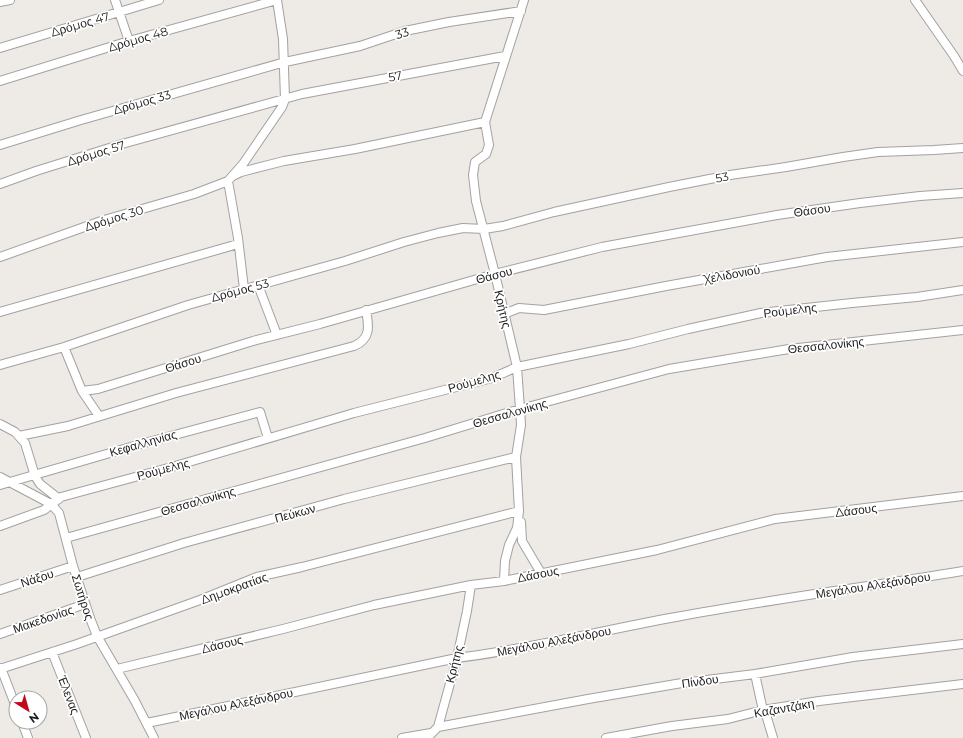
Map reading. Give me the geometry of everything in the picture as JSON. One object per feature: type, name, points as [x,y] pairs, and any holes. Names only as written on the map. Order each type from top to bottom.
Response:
[{"type":"street","points":[[0,2],[10,0]]},
{"type":"street","points":[[115,0],[129,42]]},
{"type":"street","name":"Δρόμος 47","points":[[0,48],[159,0]]},
{"type":"street","points":[[244,290],[230,179],[249,156],[282,107],[285,99],[285,62],[282,27],[277,0]]},
{"type":"street","name":"Δρόμος 48","points":[[0,81],[129,42],[277,0]]},
{"type":"street","points":[[484,122],[524,0]]},
{"type":"street","points":[[915,0],[963,71]]},
{"type":"street","name":"33","points":[[285,62],[360,46],[405,31],[449,22],[521,11]]},
{"type":"street","name":"57","points":[[193,125],[310,92],[506,56]]},
{"type":"street","name":"Δρόμος 33","points":[[0,145],[80,120],[285,62]]},
{"type":"street","name":"Δρόμος 30","points":[[0,257],[104,220],[194,194],[230,179],[241,172],[284,161],[355,149],[484,122]]},
{"type":"street","name":"Κρήτης","points":[[484,122],[489,145],[486,154],[475,162],[473,175],[476,201],[484,228],[517,368],[521,425],[516,458],[519,511],[517,528],[509,545],[505,561],[504,581]]},
{"type":"street","name":"Δρόμος 57","points":[[0,184],[122,144],[193,125]]},
{"type":"street","name":"53","points":[[484,228],[503,226],[613,199],[730,175],[878,152],[963,148]]},
{"type":"street","name":"Θάσου","points":[[82,391],[121,382],[253,341],[320,324],[495,274],[602,248],[777,215],[920,196],[963,194]]},
{"type":"street","name":"Δρόμος 53","points":[[0,366],[188,305],[345,262],[404,242],[463,228],[484,228]]},
{"type":"street","name":"Χελιδονιού","points":[[504,314],[519,308],[544,310],[666,286],[828,257],[963,242]]},
{"type":"street","points":[[0,312],[238,244]]},
{"type":"street","points":[[258,285],[276,335]]},
{"type":"street","name":"Ρούμελης","points":[[0,526],[38,513],[59,499],[68,495],[172,467],[354,413],[492,378],[517,368],[629,344],[761,313],[918,297],[963,290]]},
{"type":"street","points":[[19,436],[68,426],[176,393],[361,343],[365,339],[368,331],[366,310]]},
{"type":"street","name":"Θεσσαλονίκης","points":[[66,538],[425,438],[520,409],[669,369],[788,349],[963,330]]},
{"type":"street","points":[[64,346],[82,391],[99,416]]},
{"type":"street","name":"Κεφαλληνίας","points":[[0,485],[141,444],[260,412],[268,438]]},
{"type":"street","points":[[0,424],[15,432],[25,443],[35,476],[40,484],[59,499]]},
{"type":"street","name":"Πεύκων","points":[[77,577],[184,543],[344,499],[516,458]]},
{"type":"street","points":[[0,477],[51,504]]},
{"type":"street","name":"Δάσους","points":[[117,669],[276,631],[374,605],[471,585],[504,581],[657,550],[776,519],[963,496]]},
{"type":"street","name":"Σωτήρος","points":[[51,504],[59,513],[73,566],[97,636],[117,669],[154,738]]},
{"type":"street","points":[[519,511],[522,524],[522,541],[541,573]]},
{"type":"street","name":"Δημοκρατίας","points":[[0,668],[52,652],[200,600],[257,577],[302,567],[519,511]]},
{"type":"street","name":"Νάξου","points":[[0,590],[73,566]]},
{"type":"street","name":"Μεγάλου Αλεξάνδρου","points":[[147,723],[456,658],[534,646],[660,620],[741,605],[963,571]]},
{"type":"street","name":"Κρήτης","points":[[438,726],[467,611],[471,585]]},
{"type":"street","name":"Μακεδονίας","points":[[0,634],[85,604]]},
{"type":"street","name":"Πίνδου","points":[[438,726],[588,698],[682,683],[755,674],[853,657],[963,644]]},
{"type":"street","name":"Έλενας","points":[[52,652],[86,738]]},
{"type":"street","points":[[0,668],[9,690]]},
{"type":"street","points":[[755,674],[773,738]]},
{"type":"street","name":"Καζαντζάκη","points":[[606,738],[672,726],[728,719],[764,710],[819,701],[963,684]]},
{"type":"street","points":[[402,738],[429,735],[438,726]]}]
